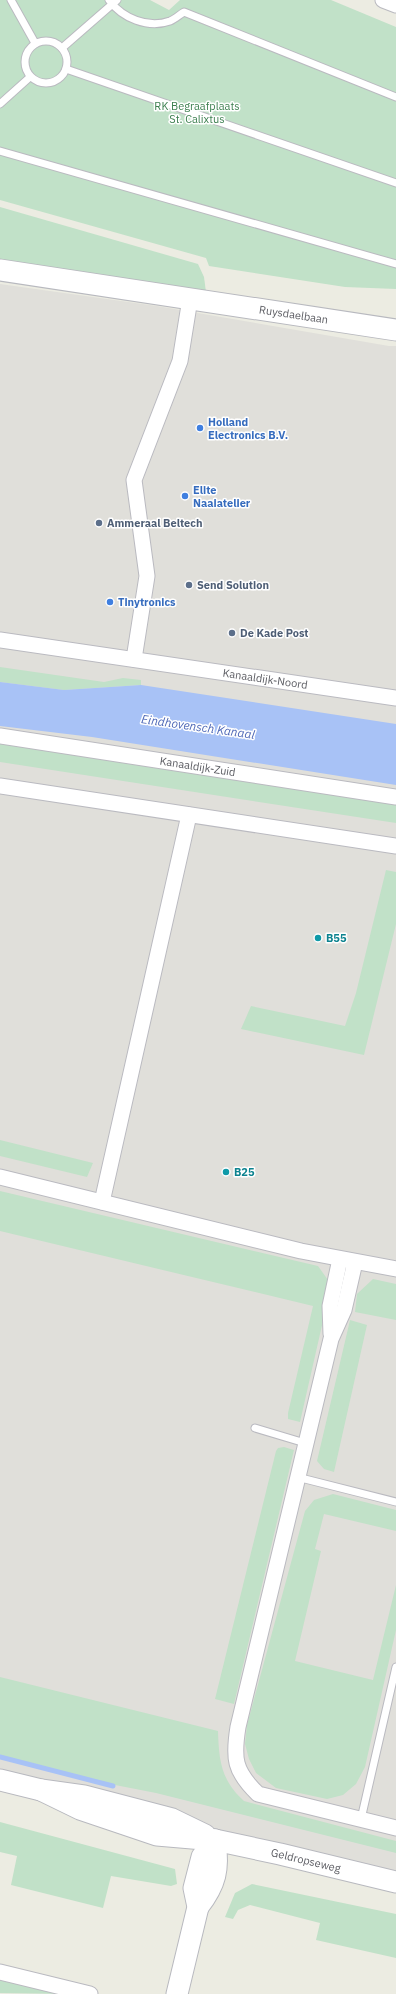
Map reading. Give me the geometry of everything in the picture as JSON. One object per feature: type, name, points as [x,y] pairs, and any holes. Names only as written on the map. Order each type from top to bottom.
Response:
[{"type":"main road","name":"Ruysdaelbaan","points":[[0,270],[396,330]]},
{"type":"main road","name":"Geldropseweg","points":[[0,1780],[41,1790],[80,1809],[157,1835],[214,1840],[396,1882]]},
{"type":"main road","points":[[177,1994],[198,1907],[210,1892],[214,1878],[218,1861],[214,1840]]},
{"type":"street","points":[[383,0],[396,6]]},
{"type":"street","points":[[134,659],[147,576],[134,480],[180,361],[190,299]]},
{"type":"street","name":"Kanaaldijk-Noord","points":[[0,640],[396,698]]},
{"type":"street","name":"Kanaaldijk-Zuid","points":[[0,736],[396,797]]},
{"type":"street","points":[[0,786],[396,846]]},
{"type":"street","points":[[102,1202],[189,814]]},
{"type":"street","points":[[0,1177],[340,1259],[396,1269]]},
{"type":"street","points":[[331,1339],[330,1306],[340,1259]]},
{"type":"street","points":[[355,1262],[344,1310],[331,1339],[305,1443],[234,1749],[237,1764],[245,1781],[258,1794],[396,1828]]},
{"type":"street","points":[[0,1972],[90,1994]]},
{"type":"lane","points":[[11,0],[35,44]]},
{"type":"lane","points":[[62,48],[112,2],[128,17],[146,24],[170,21],[184,12],[396,97]]},
{"type":"lane","points":[[49,41],[62,48],[67,58],[66,69],[59,79],[47,84],[35,81],[30,77],[24,65],[24,59],[30,47],[35,44],[49,41]]},
{"type":"lane","points":[[66,69],[396,183]]},
{"type":"lane","points":[[0,104],[30,77]]},
{"type":"lane","points":[[0,151],[396,264]]},
{"type":"lane","points":[[255,1428],[305,1443]]},
{"type":"lane","points":[[297,1476],[396,1502]]},
{"type":"lane","points":[[361,1820],[396,1666]]},
{"type":"shaded area","points":[[0,284],[157,306],[396,346],[396,1875],[0,1783]]},
{"type":"green space","name":"RK Begraafplaats St. Calixtus","points":[[0,0],[150,0],[169,10],[180,0],[331,0],[396,27],[396,289],[345,287],[209,266],[206,258],[0,200]]},
{"type":"green space","points":[[0,207],[198,264],[204,277],[206,292],[0,260]]},
{"type":"green space","points":[[0,667],[104,682],[123,678],[141,680],[141,685],[64,690],[0,682]]},
{"type":"green space","points":[[0,743],[396,803],[396,823],[0,762]]},
{"type":"green space","points":[[386,870],[396,872],[396,924],[364,1055],[241,1029],[251,1006],[345,1026],[356,993]]},
{"type":"green space","points":[[0,1140],[93,1163],[87,1177],[0,1156]]},
{"type":"green space","points":[[0,1191],[318,1266],[328,1280],[328,1299],[300,1422],[288,1419],[288,1413],[313,1306],[0,1231]]},
{"type":"green space","points":[[373,1279],[396,1284],[396,1320],[355,1312],[357,1294]]},
{"type":"green space","points":[[350,1320],[367,1325],[334,1472],[324,1469],[317,1461]]},
{"type":"green space","points":[[284,1447],[294,1450],[234,1704],[215,1699],[276,1451],[278,1448]]},
{"type":"green space","points":[[333,1494],[396,1510],[396,1531],[324,1514],[315,1549],[321,1551],[295,1661],[373,1680],[396,1585],[396,1630],[365,1767],[356,1784],[343,1795],[327,1799],[276,1788],[256,1773],[249,1759],[245,1744],[247,1725],[305,1511],[314,1500]]},
{"type":"green space","points":[[0,1677],[218,1731],[219,1752],[226,1778],[236,1793],[244,1801],[396,1841],[396,1853],[0,1756]]},
{"type":"green space","points":[[0,1822],[175,1869],[177,1884],[171,1886],[111,1876],[103,1908],[11,1885],[17,1856],[0,1852]]},
{"type":"green space","points":[[252,1884],[396,1914],[396,1958],[316,1940],[320,1923],[250,1905],[238,1910],[233,1919],[225,1917],[235,1893]]},
{"type":"green space","points":[[0,1977],[69,1994],[0,1993]]},
{"type":"water","name":"Eindhovensch Kanaal","points":[[0,682],[64,690],[141,685],[396,724],[396,785],[92,737],[0,726]]},
{"type":"waterway","points":[[0,1757],[113,1786]]},
{"type":"place","name":"Holland Electronics B.V.","points":[[200,428]]},
{"type":"place","name":"Elite Naaiatelier","points":[[185,496]]},
{"type":"place","name":"Ammeraal Beltech","points":[[99,523]]},
{"type":"place","name":"Send Solution","points":[[189,585]]},
{"type":"place","name":"Tinytronics","points":[[110,602]]},
{"type":"place","name":"De Kade Post","points":[[232,633]]},
{"type":"place","name":"B55","points":[[318,938]]},
{"type":"place","name":"B25","points":[[226,1172]]}]
